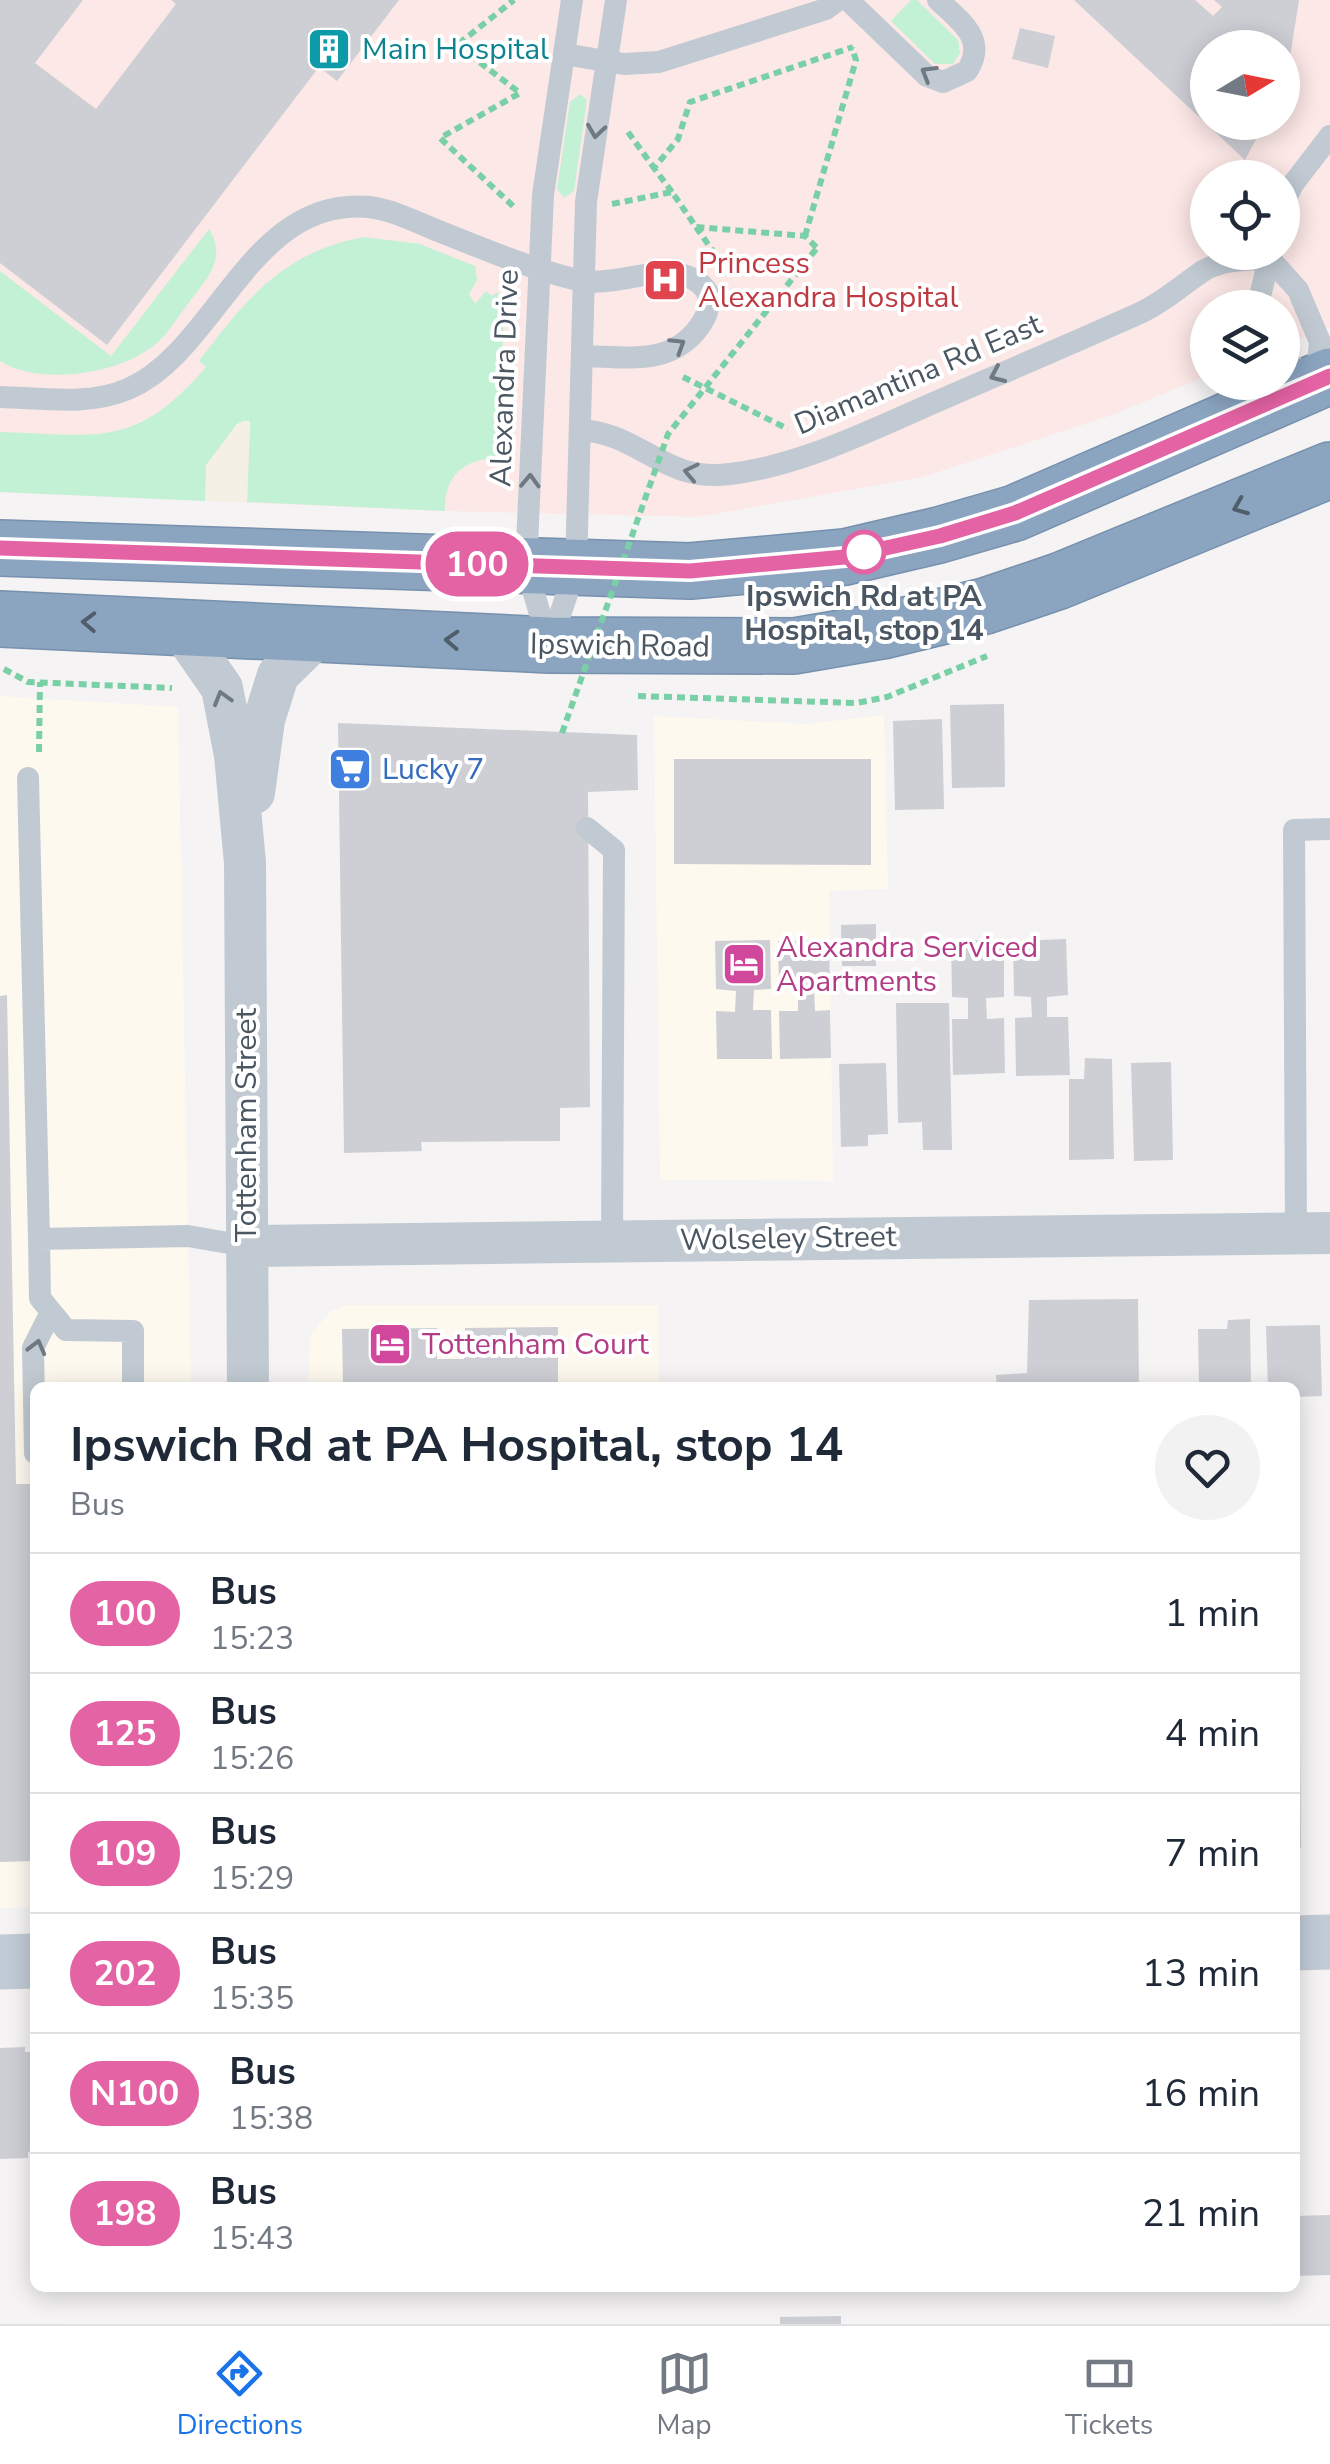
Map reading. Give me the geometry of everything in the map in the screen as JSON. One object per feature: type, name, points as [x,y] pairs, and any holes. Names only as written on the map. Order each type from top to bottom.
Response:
[{"type":"highway","points":[[0,548],[690,571],[845,557],[940,536],[1015,513],[1314,383]]},
{"type":"highway","name":"Ipswich Road","points":[[0,619],[550,645],[794,646],[882,631],[984,606],[1060,581],[1330,470]]},
{"type":"street","name":"Tottenham Street","points":[[178,626],[222,688],[235,755],[245,863],[248,1382]]},
{"type":"street","name":"Tottenham Street","points":[[245,863],[264,720],[278,675],[321,633]]},
{"type":"street","name":"Wolseley Street","points":[[246,1246],[1313,1233]]},
{"type":"street","points":[[1300,1943],[1330,1942]]},
{"type":"street","points":[[0,1962],[30,1961]]},
{"type":"lane","name":"Alexandra Drive","points":[[550,645],[551,566],[539,269],[543,195],[572,0]]},
{"type":"lane","name":"Alexandra Drive","points":[[550,645],[551,566],[580,430],[586,202],[616,0]]},
{"type":"lane","points":[[564,54],[640,64],[676,58],[826,9],[838,0]]},
{"type":"lane","points":[[848,0],[926,76],[942,82],[967,72],[976,47],[970,31],[938,0]]},
{"type":"lane","points":[[1300,176],[1330,136]]},
{"type":"lane","points":[[0,397],[91,399],[120,392],[147,379],[177,352],[248,264],[296,227],[328,212],[369,207],[582,281],[602,283],[678,272],[700,282],[710,302],[702,323],[687,343],[647,358],[584,356]]},
{"type":"lane","name":"Diamantina Rd East","points":[[580,430],[618,437],[680,472],[733,474],[806,455],[866,432],[1145,311],[1210,270]]},
{"type":"lane","points":[[1282,270],[1298,290],[1320,342],[1314,383]]},
{"type":"lane","points":[[33,768],[40,1298],[66,1330],[132,1331],[134,1382]]},
{"type":"lane","points":[[588,828],[614,850],[612,1240]]},
{"type":"lane","points":[[1313,1233],[1294,830],[1330,829]]},
{"type":"lane","points":[[39,1239],[188,1236],[246,1246]]},
{"type":"lane","points":[[34,1382],[33,1348],[51,1312]]},
{"type":"path","points":[[514,0],[456,44],[520,93],[440,138],[519,210]]},
{"type":"path","points":[[654,168],[678,139],[690,102],[852,48],[860,40]]},
{"type":"path","points":[[805,236],[856,60],[852,48]]},
{"type":"path","points":[[562,733],[668,434],[817,248],[805,236],[696,226],[618,120]]},
{"type":"path","points":[[606,206],[672,192]]},
{"type":"path","points":[[679,375],[798,434]]},
{"type":"path","points":[[624,528],[640,528]]},
{"type":"path","points":[[33,768],[40,682]]},
{"type":"shaded area","name":"Princess Alexandra Hospital","points":[[0,0],[1330,0],[1330,327],[1300,339],[1300,290],[1190,290],[1190,383],[1109,416],[923,477],[698,517],[445,511],[0,492]]},
{"type":"shaded area","points":[[0,696],[178,707],[191,1382],[30,1382],[30,1907],[0,1908]]},
{"type":"shaded area","name":"Alexandra Serviced Apartments","points":[[884,715],[888,889],[829,891],[833,1181],[660,1180],[654,716],[806,724]]},
{"type":"shaded area","points":[[347,1305],[658,1305],[659,1382],[308,1382],[310,1336],[330,1311]]},
{"type":"green space","points":[[911,0],[917,0],[958,40],[960,53],[953,64],[935,64],[891,21]]},
{"type":"green space","points":[[580,94],[587,100],[574,191],[564,198],[557,189],[570,102]]},
{"type":"green space","points":[[209,229],[216,248],[210,273],[169,330],[145,352],[105,368],[60,375],[17,369],[0,361],[0,271],[111,356]]},
{"type":"green space","points":[[364,237],[420,244],[475,266],[477,280],[469,294],[475,304],[486,291],[492,296],[497,292],[504,303],[499,459],[476,461],[459,471],[448,488],[445,511],[247,502],[250,422],[237,424],[207,465],[205,501],[0,492],[0,432],[90,434],[136,424],[158,412],[206,367],[199,361],[269,281],[311,254]]},
{"type":"sand","points":[[243,421],[250,421],[247,502],[205,501],[206,465]]},
{"type":"building","points":[[0,0],[83,0],[35,63],[96,109],[176,4],[171,0],[399,0],[337,81],[319,67],[107,345],[0,263]]},
{"type":"building","points":[[1074,0],[1195,0],[1213,16],[1222,7],[1214,0],[1299,0],[1294,30],[1190,30],[1190,109]]},
{"type":"building","points":[[1020,28],[1055,36],[1048,68],[1012,59]]},
{"type":"building","points":[[1224,140],[1256,140],[1245,160]]},
{"type":"building","points":[[1004,704],[1005,787],[952,788],[950,705]]},
{"type":"building","points":[[942,719],[944,809],[895,810],[893,721]]},
{"type":"building","points":[[338,723],[637,735],[638,790],[588,792],[590,1107],[560,1108],[560,1141],[421,1142],[422,1151],[344,1153]]},
{"type":"building","points":[[674,759],[871,759],[871,865],[674,864]]},
{"type":"building","points":[[876,924],[876,966],[842,966],[841,925]]},
{"type":"building","points":[[1066,939],[1068,995],[1047,997],[1047,1017],[1068,1017],[1070,1075],[1016,1076],[1015,1018],[1032,1017],[1031,997],[1014,996],[1013,941]]},
{"type":"building","points":[[770,940],[771,989],[754,990],[753,1010],[771,1010],[772,1059],[717,1059],[716,1011],[735,1012],[736,991],[716,989],[715,941]]},
{"type":"building","points":[[829,940],[830,989],[814,989],[815,1011],[830,1010],[831,1058],[780,1059],[779,1011],[798,1011],[798,990],[779,988],[778,941]]},
{"type":"building","points":[[951,940],[1004,940],[1004,997],[986,998],[987,1019],[1004,1018],[1005,1073],[953,1075],[952,1019],[968,1019],[968,998],[952,997]]},
{"type":"building","points":[[7,995],[16,1484],[30,1484],[30,1861],[0,1862],[0,996]]},
{"type":"building","points":[[896,1003],[949,1003],[952,1150],[923,1150],[922,1122],[898,1123]]},
{"type":"building","points":[[1085,1058],[1112,1059],[1114,1159],[1069,1160],[1069,1079],[1084,1079]]},
{"type":"building","points":[[1171,1062],[1173,1160],[1134,1161],[1131,1063]]},
{"type":"building","points":[[886,1063],[888,1134],[868,1135],[868,1146],[841,1147],[839,1064]]},
{"type":"building","points":[[1138,1299],[1139,1382],[997,1382],[996,1375],[1027,1373],[1029,1300]]},
{"type":"building","points":[[1250,1319],[1251,1382],[1199,1382],[1198,1329],[1227,1329],[1228,1320]]},
{"type":"building","points":[[1320,1325],[1322,1396],[1300,1397],[1300,1382],[1268,1382],[1266,1326]]},
{"type":"building","name":"Tottenham Court","points":[[558,1327],[558,1382],[343,1382],[342,1329],[437,1328],[437,1359],[464,1359],[465,1328]]},
{"type":"building","points":[[25,2047],[25,2052],[30,2052],[28,2158],[0,2159],[0,2048]]},
{"type":"building","points":[[1330,2215],[1330,2275],[1300,2276],[1300,2216]]},
{"type":"building","points":[[841,2316],[841,2324],[780,2324],[780,2317]]},
{"type":"bus line","name":"100","points":[[0,548],[690,571],[845,557],[940,536],[1015,513],[1330,376]]},
{"type":"place","name":"Main Hospital","points":[[329,49]]},
{"type":"place","name":"Princess Alexandra Hospital","points":[[665,280]]},
{"type":"place","name":"Ipswich Rd at PA Hospital, stop 14","points":[[864,552]]},
{"type":"place","name":"Lucky 7","points":[[350,769]]},
{"type":"place","name":"Alexandra Serviced Apartments","points":[[744,964]]},
{"type":"place","name":"Tottenham Court","points":[[390,1344]]}]
